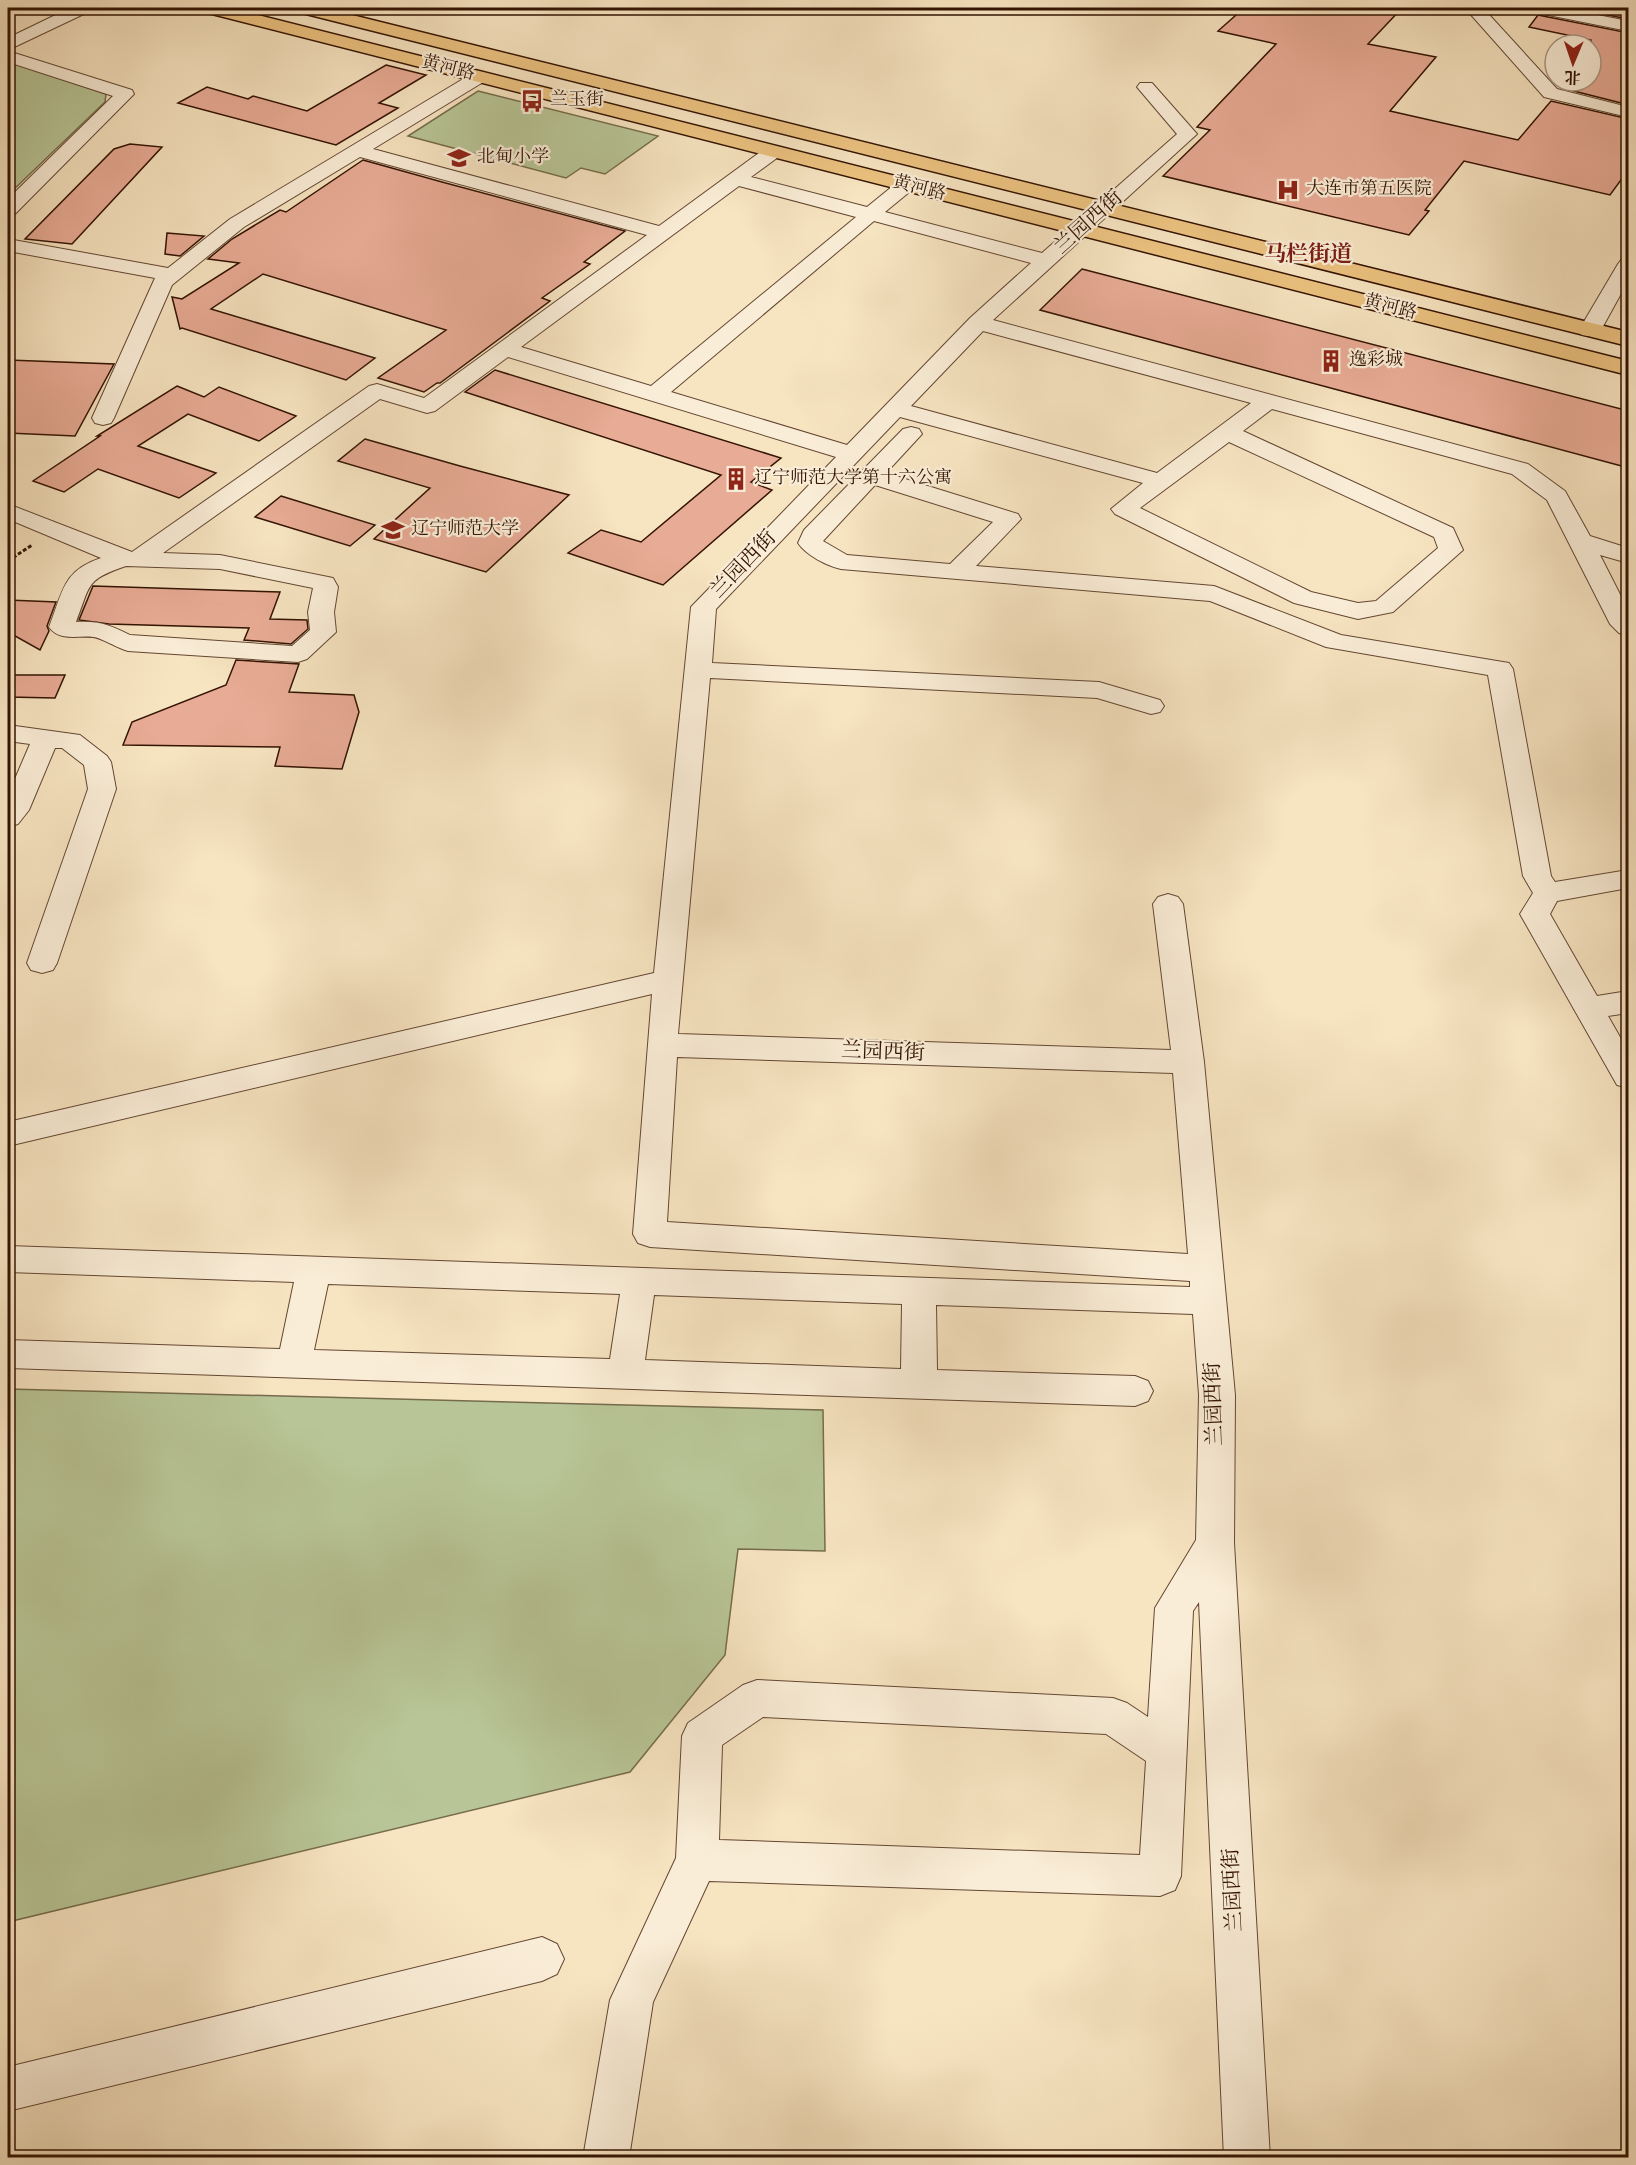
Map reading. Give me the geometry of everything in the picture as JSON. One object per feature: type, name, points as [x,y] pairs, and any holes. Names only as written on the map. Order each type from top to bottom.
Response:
[{"type":"main road","name":"黄河路","points":[[210,8],[1629,368]]},
{"type":"main road","name":"黄河路","points":[[304,8],[1629,339]]},
{"type":"street","points":[[8,45],[82,8]]},
{"type":"street","points":[[1474,8],[1551,93],[1629,112]]},
{"type":"street","points":[[1538,8],[1629,26]]},
{"type":"street","points":[[8,56],[125,94],[8,210]]},
{"type":"street","points":[[103,418],[163,282],[237,223],[479,77]]},
{"type":"street","name":"兰园西街","points":[[1146,87],[1188,134],[986,315],[904,421],[861,465],[704,607],[662,1045],[1188,1062],[1217,1395],[1215,1543],[1247,2157]]},
{"type":"street","points":[[356,150],[663,233]]},
{"type":"street","points":[[8,511],[130,560],[220,562],[324,583],[326,587],[321,612],[323,632],[298,654],[128,643],[118,641],[107,632],[98,629],[69,630],[62,627],[80,579],[93,569],[130,560],[377,391],[427,406],[774,151]]},
{"type":"street","points":[[736,179],[1048,261]]},
{"type":"street","points":[[655,394],[906,185]]},
{"type":"street","points":[[8,245],[172,275]]},
{"type":"street","points":[[1590,330],[1629,264]]},
{"type":"street","points":[[986,315],[1273,392],[1520,469],[1557,496],[1623,624],[1629,628]]},
{"type":"street","points":[[505,349],[655,394],[1009,519],[957,572]]},
{"type":"street","points":[[1227,432],[1444,534],[1451,550],[1384,608],[1358,611],[1314,601],[1292,593],[1123,509],[1227,432],[1273,392]]},
{"type":"street","points":[[904,421],[1161,481]]},
{"type":"street","points":[[861,465],[813,535],[810,543],[841,562],[1214,594],[1335,642],[1500,669],[1537,876],[1547,893]]},
{"type":"street","points":[[1581,541],[1629,556]]},
{"type":"street","points":[[698,670],[1099,690],[1151,706]]},
{"type":"street","points":[[8,734],[70,741],[97,762],[102,789],[42,963]]},
{"type":"street","points":[[8,818],[15,810],[46,738]]},
{"type":"street","points":[[1547,893],[1629,879]]},
{"type":"street","points":[[1547,893],[1535,914],[1629,1077]]},
{"type":"street","points":[[1168,904],[1188,1062]]},
{"type":"street","points":[[8,1134],[668,980]]},
{"type":"street","points":[[1590,1008],[1629,1002]]},
{"type":"street","points":[[662,1045],[651,1234],[1208,1285]]},
{"type":"street","points":[[8,1259],[919,1290],[1208,1285]]},
{"type":"street","points":[[294,1363],[314,1269]]},
{"type":"street","points":[[626,1374],[639,1281]]},
{"type":"street","points":[[919,1290],[919,1383]]},
{"type":"street","points":[[8,1354],[1135,1390]]},
{"type":"street","points":[[697,1860],[1160,1876],[1174,1608],[1215,1543]]},
{"type":"street","points":[[606,2157],[632,2000],[697,1860],[702,1736],[757,1698],[1113,1716],[1167,1752]]},
{"type":"street","points":[[8,2089],[542,1959]]},
{"type":"green space","points":[[8,61],[106,94],[105,102],[8,195]]},
{"type":"green space","points":[[478,91],[658,136],[605,174],[581,168],[566,178],[408,136]]},
{"type":"green space","points":[[8,1389],[823,1410],[825,1551],[738,1549],[725,1655],[630,1772],[8,1922]]},
{"type":"building","points":[[1244,8],[1402,8],[1368,44],[1436,57],[1390,111],[1518,140],[1551,101],[1629,119],[1629,169],[1610,195],[1464,161],[1425,210],[1429,211],[1409,235],[1163,176],[1210,130],[1197,127],[1276,44],[1218,31]]},
{"type":"building","points":[[1571,8],[1629,8],[1629,19],[1628,19]]},
{"type":"building","points":[[1538,15],[1629,33],[1629,105],[1582,93],[1603,93],[1603,33],[1558,33],[1529,27]]},
{"type":"building","points":[[386,65],[426,75],[379,103],[398,108],[336,145],[178,103],[207,87],[248,99],[253,96],[307,111]]},
{"type":"building","points":[[130,144],[162,147],[72,244],[25,239],[114,149]]},
{"type":"building","points":[[363,160],[625,231],[584,262],[590,264],[542,298],[550,301],[440,383],[424,392],[378,378],[446,330],[263,274],[211,309],[375,358],[346,380],[180,329],[172,297],[182,299],[239,263],[208,259],[232,239],[280,210],[286,212]]},
{"type":"building","points":[[167,233],[204,236],[180,256],[165,254]]},
{"type":"building","name":"逸彩城","points":[[1082,269],[1629,411],[1629,468],[1040,310]]},
{"type":"building","points":[[8,360],[114,364],[75,436],[8,433]]},
{"type":"building","name":"辽宁师范大学第十六公寓","points":[[495,370],[781,458],[751,482],[772,490],[663,585],[568,553],[601,530],[641,542],[721,475],[465,392]]},
{"type":"building","points":[[177,386],[204,397],[219,387],[296,416],[259,441],[188,414],[138,446],[216,473],[179,498],[98,469],[64,492],[33,481],[100,436],[97,436]]},
{"type":"building","points":[[365,439],[569,495],[486,572],[374,539],[430,488],[338,461]]},
{"type":"building","points":[[281,496],[375,525],[350,546],[255,517]]},
{"type":"building","points":[[93,586],[280,592],[270,619],[307,620],[308,629],[291,644],[244,640],[249,628],[109,624],[79,620]]},
{"type":"building","points":[[8,600],[56,602],[47,626],[49,631],[40,650],[8,632]]},
{"type":"building","points":[[236,660],[299,664],[289,692],[354,695],[359,712],[342,769],[275,766],[280,747],[123,745],[132,722],[226,685]]},
{"type":"building","points":[[8,675],[65,675],[55,698],[8,697]]},
{"type":"place","name":"兰玉街","points":[[532,101]]},
{"type":"place","name":"北甸小学","points":[[459,158]]},
{"type":"place","name":"大连市第五医院","points":[[1288,190]]},
{"type":"place","name":"逸彩城","points":[[1331,361]]},
{"type":"place","name":"辽宁师范大学第十六公寓","points":[[736,479]]},
{"type":"place","name":"辽宁师范大学","points":[[393,530]]},
{"type":"district","name":"马栏街道","points":[[1308,256]]}]
